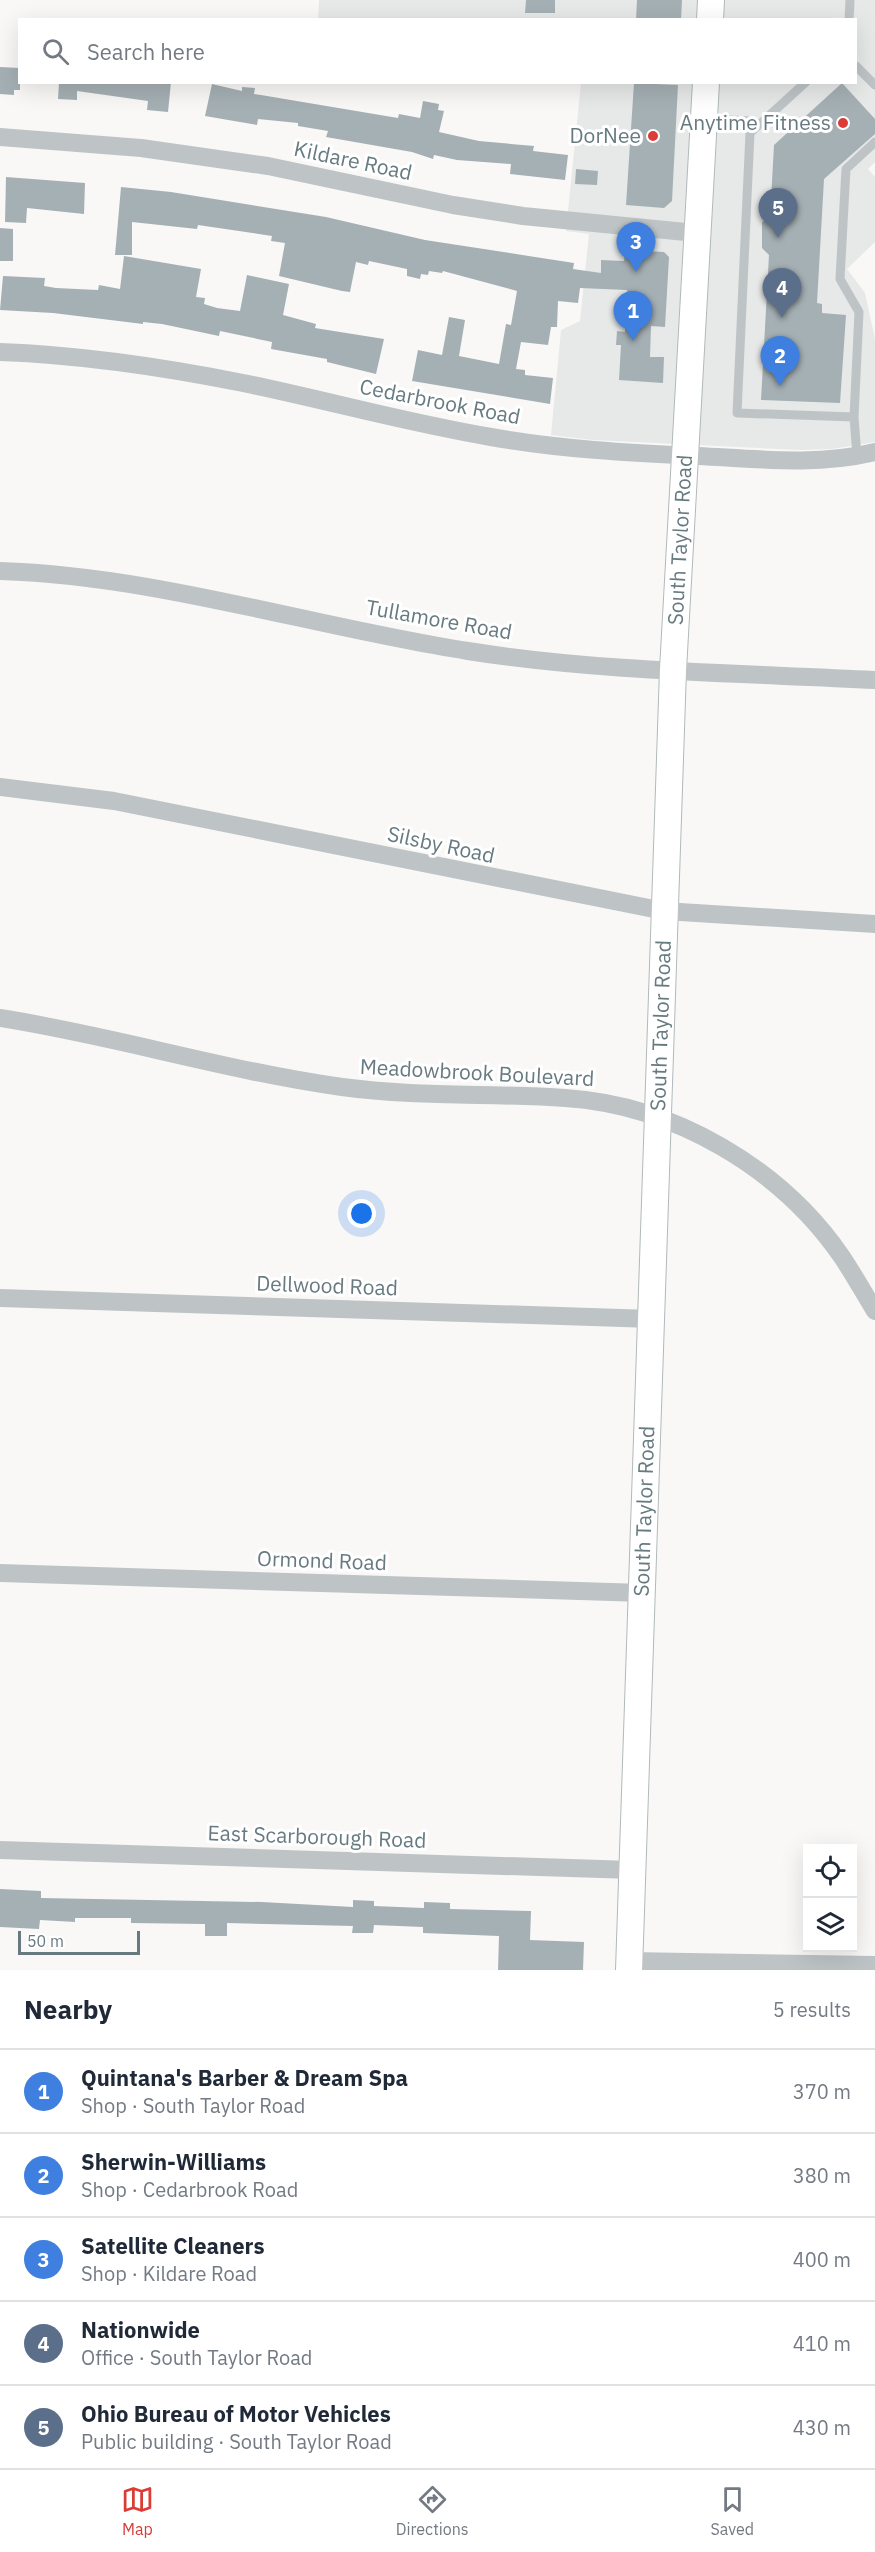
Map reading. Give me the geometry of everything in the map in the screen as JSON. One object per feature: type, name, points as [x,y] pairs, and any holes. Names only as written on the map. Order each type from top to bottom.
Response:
[{"type":"main road","points":[[710,18],[711,0]]},
{"type":"main road","name":"South Taylor Road","points":[[629,1965],[673,670],[706,84]]},
{"type":"street","name":"Kildare Road","points":[[0,137],[141,148],[277,168],[453,205],[523,216],[696,233]]},
{"type":"street","name":"Cedarbrook Road","points":[[0,352],[82,357],[161,368],[491,437],[559,446],[684,456],[805,460],[857,457],[875,452]]},
{"type":"street","name":"Tullamore Road","points":[[0,571],[36,572],[173,592],[469,651],[673,670],[875,680]]},
{"type":"street","name":"Silsby Road","points":[[0,787],[114,801],[664,911],[875,924]]},
{"type":"street","name":"Meadowbrook Boulevard","points":[[0,1018],[83,1032],[248,1070],[316,1083],[386,1091],[567,1098],[620,1106],[658,1117],[718,1145],[774,1184],[808,1216],[842,1256],[875,1311]]},
{"type":"street","name":"Dellwood Road","points":[[0,1298],[652,1319]]},
{"type":"street","name":"Ormond Road","points":[[0,1573],[643,1593]]},
{"type":"street","name":"East Scarborough Road","points":[[0,1850],[632,1870]]},
{"type":"street","points":[[629,1965],[875,1965]]},
{"type":"lane","points":[[849,18],[850,0]]},
{"type":"lane","points":[[857,68],[875,85]]},
{"type":"lane","points":[[804,84],[750,133],[737,413],[854,417]]},
{"type":"lane","points":[[703,119],[751,121]]},
{"type":"lane","points":[[857,457],[854,417],[859,312],[840,279],[846,169],[875,142]]},
{"type":"shaded area","points":[[319,0],[875,0],[875,162],[868,169],[875,177],[875,242],[847,269],[865,293],[875,339],[875,442],[832,449],[801,450],[593,440],[551,435],[561,330],[580,321],[589,234],[566,231],[581,84],[857,84],[857,18],[318,18]]},
{"type":"building","points":[[526,0],[555,0],[555,13],[525,13]]},
{"type":"building","points":[[637,0],[682,0],[681,18],[636,18]]},
{"type":"building","points":[[0,67],[18,68],[20,90],[14,90],[14,95],[0,94]]},
{"type":"building","points":[[59,84],[171,84],[168,112],[147,110],[148,101],[77,91],[77,100],[58,99]]},
{"type":"building","points":[[212,84],[242,91],[242,87],[255,88],[254,94],[398,118],[399,114],[420,118],[423,101],[439,104],[438,110],[444,111],[439,132],[479,141],[534,146],[533,151],[568,155],[565,180],[510,174],[511,164],[457,160],[434,155],[433,159],[412,152],[326,137],[328,131],[298,126],[298,123],[258,119],[257,125],[205,116]]},
{"type":"building","points":[[634,84],[678,85],[672,201],[664,208],[626,205]]},
{"type":"building","points":[[841,84],[875,119],[875,134],[824,179],[817,303],[822,304],[822,313],[846,315],[840,403],[761,400],[769,255],[762,248],[762,222],[770,218],[774,145]]},
{"type":"building","points":[[576,169],[598,171],[597,185],[575,184]]},
{"type":"building","points":[[6,177],[85,183],[84,214],[27,208],[26,223],[5,222]]},
{"type":"building","points":[[121,187],[171,192],[326,217],[425,240],[574,263],[573,269],[601,273],[601,260],[624,261],[625,250],[664,252],[669,257],[665,327],[651,326],[650,357],[664,357],[663,383],[619,380],[621,345],[616,345],[617,331],[625,332],[627,290],[580,288],[578,303],[558,301],[557,327],[551,327],[548,345],[521,342],[516,369],[525,370],[525,375],[553,378],[550,404],[412,381],[418,350],[442,355],[449,317],[465,320],[459,356],[499,364],[506,324],[511,325],[517,291],[443,271],[442,273],[429,271],[428,275],[421,274],[420,279],[407,276],[407,269],[369,261],[368,265],[356,262],[350,292],[342,291],[279,276],[285,243],[271,241],[272,236],[198,225],[197,229],[132,222],[132,255],[115,255]]},
{"type":"building","points":[[0,228],[13,229],[13,261],[0,261]]},
{"type":"building","points":[[124,256],[201,269],[196,297],[205,298],[204,304],[217,308],[240,311],[247,275],[289,284],[283,315],[316,324],[315,328],[384,339],[376,374],[327,362],[327,359],[271,349],[272,342],[220,331],[219,336],[162,324],[0,310],[3,276],[45,278],[44,286],[56,288],[98,290],[99,285],[120,289]]},
{"type":"building","points":[[0,1889],[41,1891],[41,1898],[262,1902],[353,1907],[353,1900],[374,1901],[374,1906],[424,1908],[424,1902],[450,1903],[450,1909],[531,1911],[530,1940],[584,1942],[583,1970],[498,1970],[499,1936],[423,1933],[423,1927],[374,1925],[373,1933],[352,1933],[353,1926],[227,1923],[227,1936],[205,1936],[205,1924],[131,1923],[131,1918],[75,1918],[75,1922],[40,1920],[39,1929],[0,1927]]},
{"type":"place","name":"Anytime Fitness","points":[[843,123]]},
{"type":"place","name":"DorNee","points":[[653,136]]},
{"type":"place","name":"Ohio Bureau of Motor Vehicles","points":[[778,238]]},
{"type":"place","name":"Satellite Cleaners","points":[[636,272]]},
{"type":"place","name":"Nationwide","points":[[782,318]]},
{"type":"place","name":"Quintana's Barber & Dream Spa","points":[[633,341]]},
{"type":"place","name":"Sherwin-Williams","points":[[780,386]]}]
